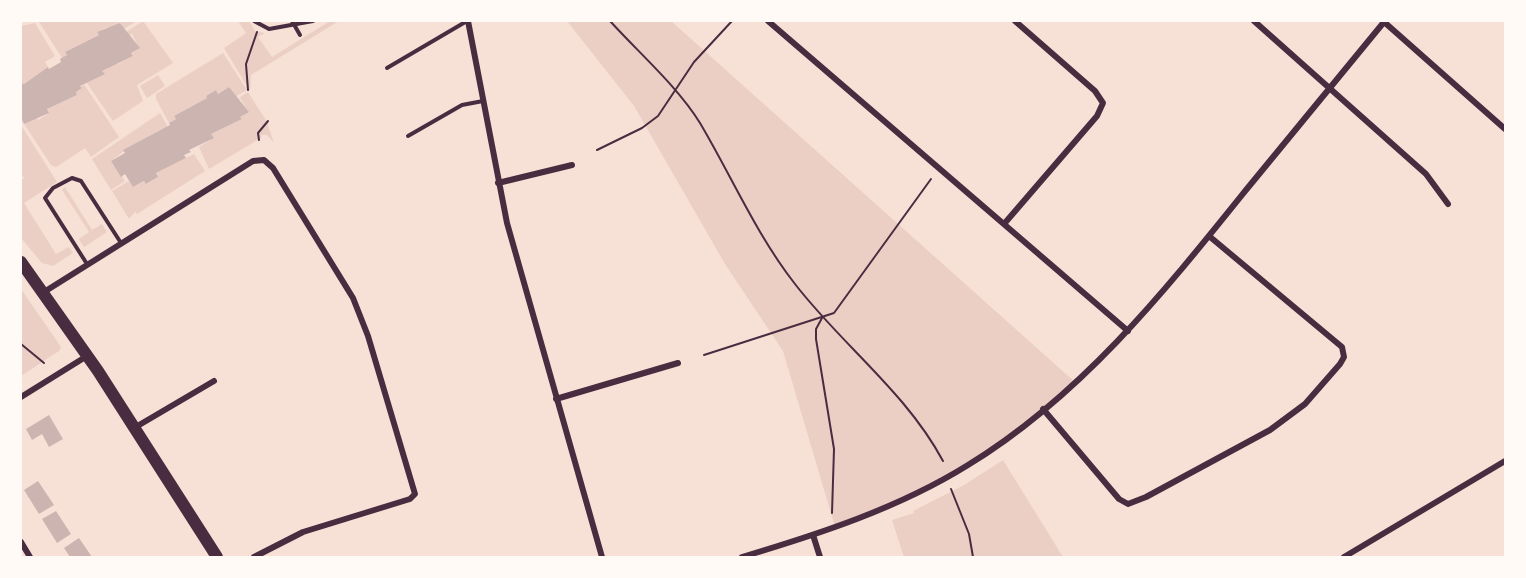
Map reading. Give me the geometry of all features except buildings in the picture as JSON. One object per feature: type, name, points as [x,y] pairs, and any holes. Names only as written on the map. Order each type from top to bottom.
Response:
[{"type":"main road","points":[[21,262],[88,356],[217,557]]},
{"type":"street","points":[[467,21],[498,183],[518,270],[602,557]]},
{"type":"street","points":[[768,21],[1128,331]]},
{"type":"street","points":[[1004,224],[1097,116],[1103,103],[1095,91],[1015,21]]},
{"type":"street","points":[[1254,21],[1426,174],[1448,204]]},
{"type":"street","points":[[742,557],[813,535],[947,477],[995,447],[1094,367],[1128,331],[1209,236],[1384,22],[1505,129]]},
{"type":"street","points":[[44,292],[253,161],[264,160],[273,168],[352,298],[368,336],[415,494],[410,499],[303,532],[254,557]]},
{"type":"street","points":[[498,183],[572,165]]},
{"type":"street","points":[[1043,409],[1119,499],[1128,504],[1146,497],[1270,430],[1305,404],[1340,364],[1344,357],[1342,347],[1209,236]]},
{"type":"street","points":[[21,397],[88,356]]},
{"type":"street","points":[[556,399],[678,363]]},
{"type":"street","points":[[134,428],[214,381]]},
{"type":"street","points":[[1344,557],[1505,461]]},
{"type":"street","points":[[813,535],[820,557]]},
{"type":"street","points":[[21,542],[30,557]]},
{"type":"lane","points":[[254,21],[260,27],[274,28],[313,21]]},
{"type":"lane","points":[[387,68],[467,21]]},
{"type":"lane","points":[[293,23],[300,35]]},
{"type":"lane","points":[[408,136],[462,105],[483,101]]},
{"type":"lane","points":[[87,264],[45,198],[53,188],[72,178],[81,181],[121,243]]},
{"type":"path","points":[[610,21],[700,123],[764,242],[797,287],[904,402],[932,440],[943,461]]},
{"type":"path","points":[[597,150],[642,128],[658,116],[694,62],[732,21]]},
{"type":"path","points":[[249,90],[246,64],[260,27]]},
{"type":"path","points":[[259,140],[258,133],[268,121]]},
{"type":"path","points":[[704,356],[834,313],[931,179]]},
{"type":"path","points":[[824,316],[818,324],[816,339],[834,449],[832,513]]},
{"type":"path","points":[[21,344],[44,363]]},
{"type":"path","points":[[951,489],[969,534],[973,557]]},
{"type":"shaded area","points":[[137,21],[124,29],[120,23],[109,30],[107,27],[98,32],[99,35],[65,52],[67,55],[62,58],[39,22]]},
{"type":"shaded area","points":[[143,21],[173,63],[137,85],[143,101],[113,121],[86,82],[104,74],[102,71],[116,62],[118,64],[133,56],[131,53],[139,48],[132,34],[128,36],[126,32]]},
{"type":"shaded area","points":[[238,21],[249,21],[255,31],[265,33],[258,37],[272,57],[330,21],[339,21],[251,75],[250,91],[224,48],[246,33]]},
{"type":"shaded area","points":[[567,21],[671,21],[1076,383],[1022,427],[947,477],[835,527],[783,351],[725,264],[634,106]]},
{"type":"shaded area","points":[[35,23],[55,56],[45,62],[48,67],[24,84],[21,83],[21,26]]},
{"type":"shaded area","points":[[223,53],[247,90],[235,97],[229,87],[218,94],[216,90],[206,96],[207,98],[174,116],[176,119],[169,123],[156,99],[156,94]]},
{"type":"shaded area","points":[[158,75],[165,86],[147,98],[140,86]]},
{"type":"shaded area","points":[[84,84],[119,137],[91,157],[85,148],[56,167],[51,165],[24,124],[36,117],[38,120],[49,113],[47,109],[77,95],[76,92]]},
{"type":"shaded area","points":[[248,92],[267,122],[274,143],[267,135],[261,135],[261,138],[209,169],[199,147],[213,138],[211,134],[242,119],[240,117],[248,111],[240,98],[237,99]]},
{"type":"shaded area","points":[[160,113],[168,127],[131,146],[111,161],[125,181],[111,190],[92,159]]},
{"type":"shaded area","points":[[21,125],[57,182],[24,203],[56,254],[69,247],[73,253],[53,266],[42,263],[21,238],[21,180],[24,178],[21,174]]},
{"type":"shaded area","points":[[194,154],[205,171],[137,214],[135,212],[129,219],[112,191],[129,181],[134,187],[144,181],[147,184],[158,177],[156,173]]},
{"type":"shaded area","points":[[65,187],[92,230],[102,224],[107,232],[84,247],[79,239],[89,232],[62,190]]},
{"type":"shaded area","points":[[21,289],[61,347],[59,351],[21,376]]},
{"type":"shaded area","points":[[1003,460],[1063,557],[904,557],[892,520],[914,513],[913,511],[964,485]]}]
